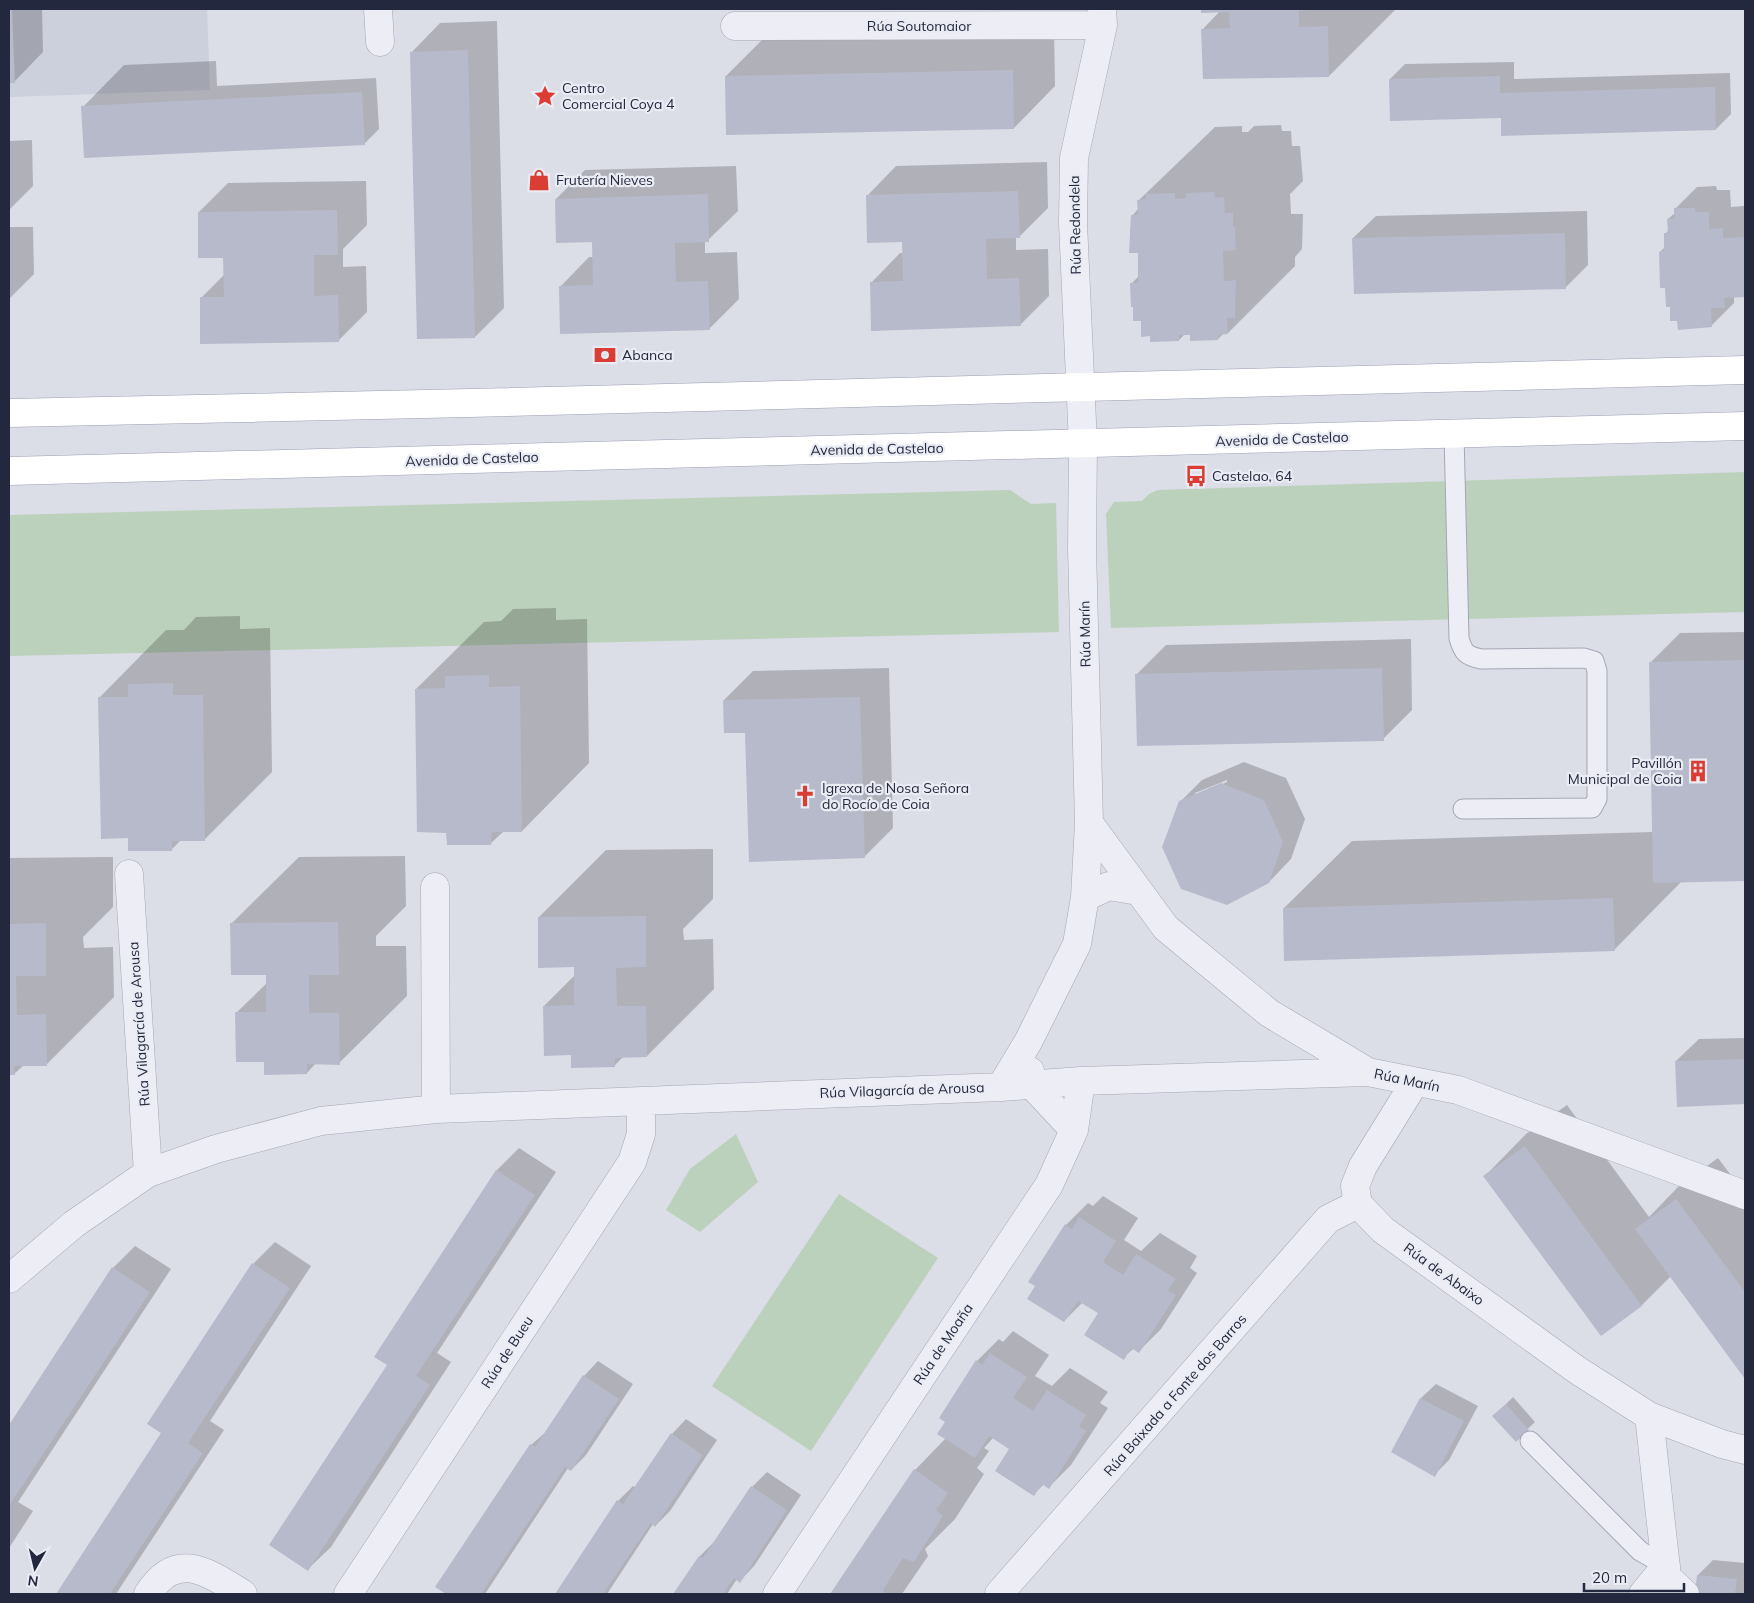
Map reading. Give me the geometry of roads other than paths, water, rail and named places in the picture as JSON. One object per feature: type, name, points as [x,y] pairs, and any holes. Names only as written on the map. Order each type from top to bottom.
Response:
[{"type":"main road","points":[[9,413],[1081,388],[1745,370]]},
{"type":"main road","name":"Avenida de Castelao","points":[[9,471],[1745,426]]},
{"type":"street","points":[[378,9],[380,42]]},
{"type":"street","name":"Rúa Soutomaior","points":[[735,26],[1103,17]]},
{"type":"street","name":"Rúa Redondela","points":[[1083,444],[1074,223],[1074,158],[1103,17]]},
{"type":"street","name":"Rúa Marín","points":[[1001,1087],[1028,1042],[1077,944],[1085,897],[1089,823],[1082,548],[1083,444]]},
{"type":"street","name":"Rúa Marín","points":[[1089,823],[1166,928],[1269,1013],[1368,1072],[1458,1090],[1745,1195]]},
{"type":"street","name":"Rúa Vilagarcía de Arousa","points":[[130,874],[148,1173]]},
{"type":"street","points":[[1085,897],[1109,886],[1138,891]]},
{"type":"street","points":[[435,887],[436,1109]]},
{"type":"street","points":[[1028,1042],[1031,1084],[1074,1130]]},
{"type":"street","name":"Rúa Vilagarcía de Arousa","points":[[9,1279],[74,1224],[148,1173],[216,1149],[321,1121],[436,1109],[1001,1087],[1081,1081],[1368,1072]]},
{"type":"street","name":"Rúa de Moaña","points":[[777,1594],[1049,1185],[1074,1130],[1081,1081]]},
{"type":"street","points":[[1358,1204],[1355,1186],[1363,1166],[1415,1082]]},
{"type":"street","name":"Rúa de Bueu","points":[[348,1594],[632,1162],[641,1134],[641,1102]]},
{"type":"street","name":"Rúa de Abaixo","points":[[1358,1204],[1383,1230],[1577,1370],[1649,1416],[1722,1444],[1745,1450]]},
{"type":"street","name":"Rúa Baixada a Fonte dos Barros","points":[[999,1594],[1328,1219],[1358,1204]]},
{"type":"street","points":[[1649,1416],[1666,1577],[1685,1593]]},
{"type":"street","points":[[1643,1594],[1666,1566]]},
{"type":"street","points":[[148,1594],[164,1575],[180,1568],[194,1567],[209,1572],[243,1594]]},
{"type":"lane","points":[[1454,434],[1459,638],[1462,648],[1467,656],[1481,659],[1584,658],[1594,661],[1597,671],[1597,798],[1592,808],[1463,809]]},
{"type":"lane","points":[[1530,1441],[1640,1551],[1666,1566]]},
{"type":"place","name":"Centro Comercial Coya 4","points":[[545,96]]},
{"type":"place","name":"Frutería Nieves","points":[[539,180]]},
{"type":"place","name":"Abanca","points":[[605,355]]},
{"type":"place","name":"Castelao, 64","points":[[1196,476]]},
{"type":"place","name":"Pavillón Municipal de Coia","points":[[1698,771]]},
{"type":"place","name":"Igrexa de Nosa Señora do Rocío de Coia","points":[[805,796]]}]
